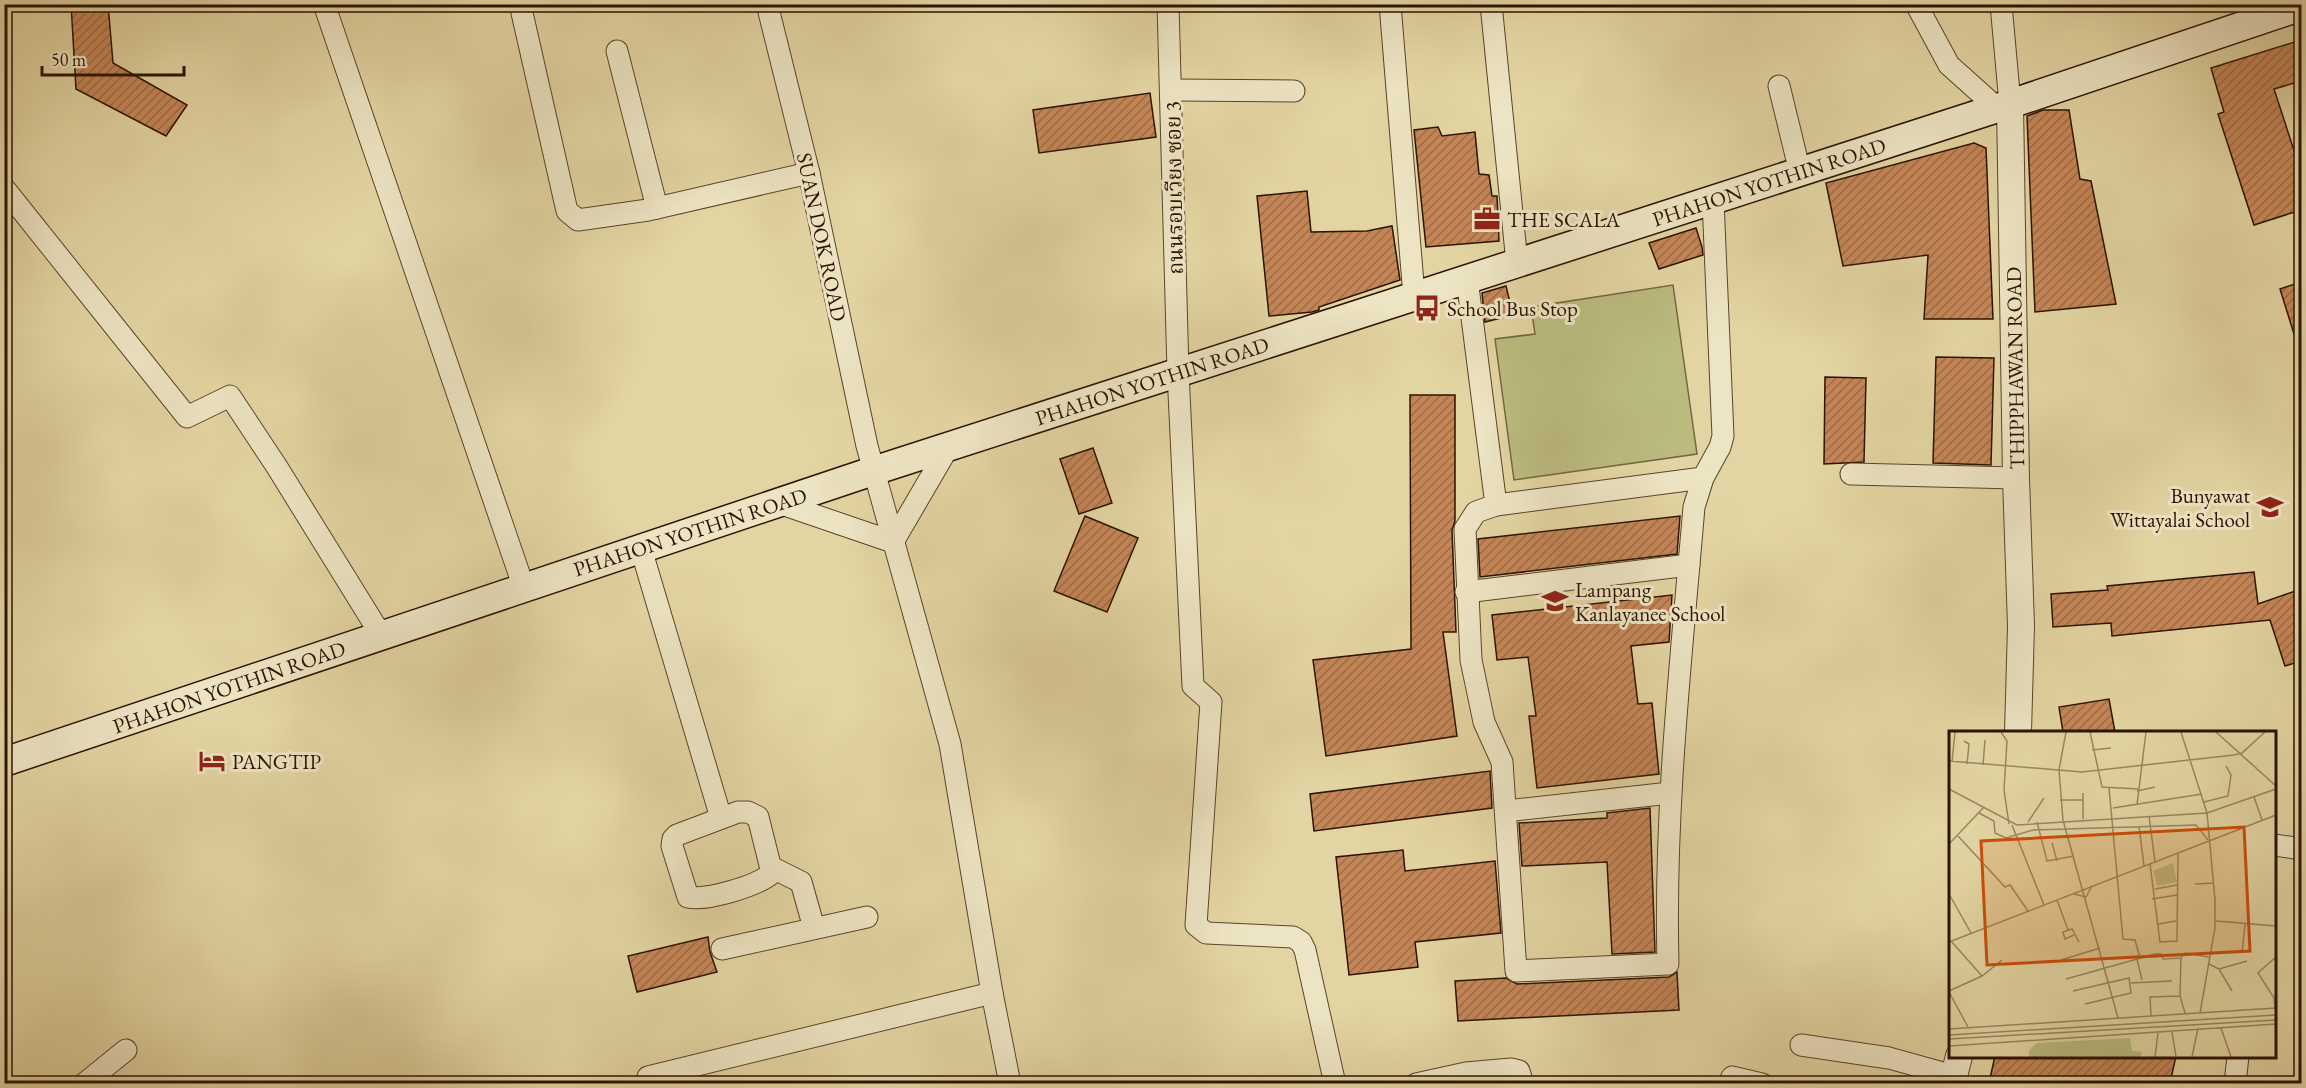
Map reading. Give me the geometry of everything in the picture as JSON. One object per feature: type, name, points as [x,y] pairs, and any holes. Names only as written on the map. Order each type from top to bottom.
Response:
[{"type":"main road","name":"PHAHON YOTHIN ROAD","points":[[4,762],[873,471],[2003,106],[2301,6]]},
{"type":"street","points":[[324,4],[524,588]]},
{"type":"street","points":[[520,4],[567,211],[578,220],[657,208],[809,173]]},
{"type":"street","name":"SUAN DOK ROAD","points":[[767,4],[809,173],[873,471],[950,744],[992,993],[1010,1083]]},
{"type":"street","name":"ถนนรอบเวียง ซอย 3","points":[[1168,4],[1178,372],[1194,686],[1211,702],[1196,925],[1206,933],[1293,937],[1301,942],[1305,950],[1335,1083]]},
{"type":"street","points":[[1390,4],[1414,296]]},
{"type":"street","points":[[1491,4],[1517,263]]},
{"type":"street","points":[[1916,4],[1949,65],[2003,106]]},
{"type":"street","name":"THIPPHAWAN ROAD","points":[[2001,4],[2021,626],[2018,731]]},
{"type":"street","points":[[617,51],[657,208]]},
{"type":"street","points":[[1779,86],[1800,172]]},
{"type":"street","points":[[1172,90],[1294,91]]},
{"type":"street","points":[[4,188],[187,417],[230,396],[277,467],[381,635]]},
{"type":"street","points":[[1703,478],[1496,505],[1476,512],[1465,529],[1466,592],[1471,660],[1484,722],[1502,762],[1516,971],[1668,964],[1666,894],[1670,793],[1675,709],[1694,507],[1703,478],[1720,447],[1723,436],[1713,200]]},
{"type":"street","points":[[1467,279],[1496,505]]},
{"type":"street","points":[[779,503],[893,542],[949,446]]},
{"type":"street","points":[[1851,474],[2016,478]]},
{"type":"street","points":[[641,549],[721,818]]},
{"type":"street","points":[[1466,592],[1689,565]]},
{"type":"street","points":[[1506,811],[1670,793]]},
{"type":"street","points":[[738,812],[748,812],[758,817],[771,867],[772,873],[766,878],[701,899],[688,897],[672,846],[673,839],[677,835],[721,818],[738,812]]},
{"type":"street","points":[[2276,845],[2301,849]]},
{"type":"street","points":[[771,867],[801,882],[814,928]]},
{"type":"street","points":[[722,949],[867,917]]},
{"type":"street","points":[[648,1077],[992,993]]},
{"type":"street","points":[[1801,1045],[1889,1058],[1955,1072]]},
{"type":"street","points":[[84,1083],[126,1050]]},
{"type":"street","points":[[2235,1083],[2238,1058]]},
{"type":"street","points":[[1416,1083],[1466,1073],[1512,1069],[1519,1071],[1523,1083]]},
{"type":"street","points":[[1729,1083],[1732,1077],[1762,1083]]},
{"type":"green space","points":[[1673,285],[1697,454],[1514,480],[1495,339],[1535,334],[1531,307]]},
{"type":"building","points":[[71,4],[108,4],[113,63],[187,105],[166,136],[76,89]]},
{"type":"building","points":[[2301,40],[2301,81],[2274,89],[2301,172],[2301,210],[2254,225],[2218,114],[2224,112],[2211,68]]},
{"type":"building","points":[[1150,93],[1156,137],[1039,153],[1033,110]]},
{"type":"building","points":[[2043,110],[2069,110],[2080,179],[2091,181],[2116,304],[2035,312],[2027,116]]},
{"type":"building","points":[[1438,127],[1442,136],[1475,132],[1479,174],[1489,175],[1492,196],[1497,196],[1499,241],[1426,247],[1414,130]]},
{"type":"building","points":[[1974,143],[1986,148],[1993,319],[1924,319],[1928,255],[1843,266],[1826,183]]},
{"type":"building","points":[[1307,191],[1311,232],[1367,231],[1392,226],[1400,280],[1319,307],[1319,310],[1312,312],[1269,316],[1257,196]]},
{"type":"building","points":[[1696,228],[1703,255],[1659,269],[1649,243]]},
{"type":"building","points":[[2301,282],[2301,346],[2298,347],[2280,289]]},
{"type":"building","points":[[1506,286],[1513,315],[1485,322],[1482,293]]},
{"type":"building","points":[[1936,357],[1994,358],[1991,465],[1933,463]]},
{"type":"building","points":[[1825,377],[1866,378],[1864,462],[1824,464]]},
{"type":"building","points":[[1410,395],[1455,395],[1455,521],[1452,530],[1456,632],[1443,632],[1457,736],[1326,756],[1313,660],[1411,649]]},
{"type":"building","points":[[1093,448],[1112,503],[1079,514],[1060,459]]},
{"type":"building","points":[[1085,516],[1138,538],[1107,612],[1054,591]]},
{"type":"building","points":[[1680,516],[1677,554],[1480,577],[1478,539]]},
{"type":"building","points":[[2254,572],[2258,604],[2301,589],[2301,661],[2285,666],[2270,620],[2112,636],[2111,623],[2053,627],[2051,594],[2108,590],[2107,586]]},
{"type":"building","points":[[1672,595],[1669,642],[1631,646],[1638,704],[1652,703],[1659,774],[1537,788],[1529,716],[1536,716],[1528,657],[1497,660],[1492,615]]},
{"type":"building","points":[[2109,699],[2115,731],[2063,731],[2059,707]]},
{"type":"building","points":[[1490,771],[1492,808],[1314,831],[1310,794]]},
{"type":"building","points":[[1650,808],[1655,952],[1612,954],[1607,862],[1522,866],[1519,823],[1607,818],[1607,813]]},
{"type":"building","points":[[1403,850],[1405,871],[1495,861],[1501,933],[1415,942],[1418,967],[1349,975],[1336,857]]},
{"type":"building","points":[[708,937],[717,972],[637,992],[628,956]]},
{"type":"building","points":[[1677,972],[1679,1010],[1458,1021],[1455,981],[1506,978],[1517,984],[1669,977]]},
{"type":"building","points":[[1995,1058],[2176,1058],[2170,1083],[1989,1083]]},
{"type":"place","name":"THE SCALA","points":[[1487,219]]},
{"type":"place","name":"School Bus Stop","points":[[1427,308]]},
{"type":"place","name":"Bunyawat Wittayalai School","points":[[2270,507]]},
{"type":"place","name":"Lampang Kanlayanee School","points":[[1555,601]]},
{"type":"place","name":"PANGTIP","points":[[212,761]]}]
